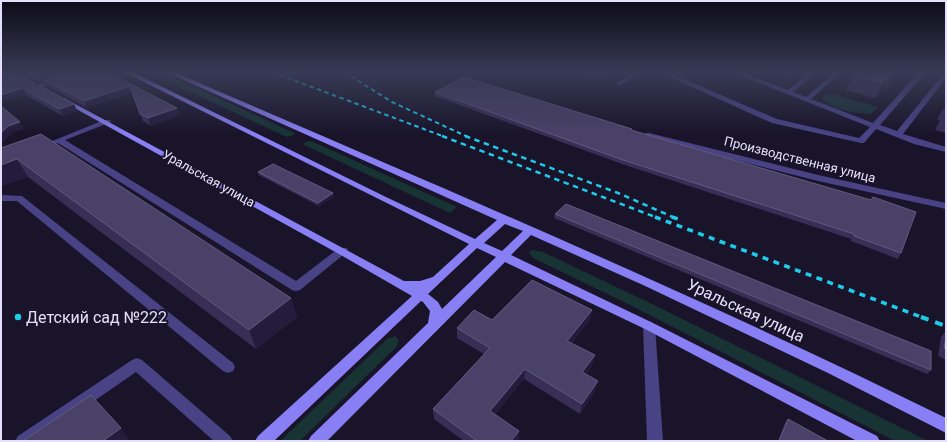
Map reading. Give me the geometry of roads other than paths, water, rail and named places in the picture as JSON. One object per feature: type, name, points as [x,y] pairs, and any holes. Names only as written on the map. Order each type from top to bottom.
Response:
[{"type":"main road","name":"Уральская улица","points":[[51,93],[107,122],[421,295],[432,303],[435,308],[437,316],[433,325]]},
{"type":"main road","points":[[169,93],[476,244],[648,326],[872,441]]},
{"type":"main road","name":"Уральская улица","points":[[216,93],[647,282],[826,366],[946,426]]},
{"type":"main road","points":[[263,441],[505,219]]},
{"type":"main road","points":[[316,441],[529,231]]},
{"type":"main road","points":[[404,285],[420,285],[440,278]]},
{"type":"main road","points":[[404,285],[409,292],[410,297],[407,309]]},
{"type":"street","points":[[710,93],[775,120],[853,140],[863,140],[905,93]]},
{"type":"street","points":[[789,93],[924,145],[946,150]]},
{"type":"street","points":[[806,100],[815,93]]},
{"type":"street","points":[[898,135],[931,93]]},
{"type":"street","points":[[44,145],[107,122]]},
{"type":"street","name":"Производственная улица","points":[[649,135],[818,178],[946,206]]},
{"type":"street","points":[[59,140],[296,287],[343,251]]},
{"type":"street","points":[[1,198],[19,198],[228,367]]},
{"type":"street","points":[[648,326],[655,441]]},
{"type":"street","points":[[23,441],[137,364],[225,441]]},
{"type":"railway","points":[[327,93],[445,137]]},
{"type":"railway","points":[[377,93],[392,102],[468,137]]},
{"type":"railway","points":[[442,136],[658,218]]},
{"type":"railway","points":[[465,136],[618,193],[675,218]]},
{"type":"railway","points":[[655,217],[924,318]]},
{"type":"railway","points":[[921,317],[946,326]]},
{"type":"place","name":"Детский сад №222","points":[[18,317]]}]
